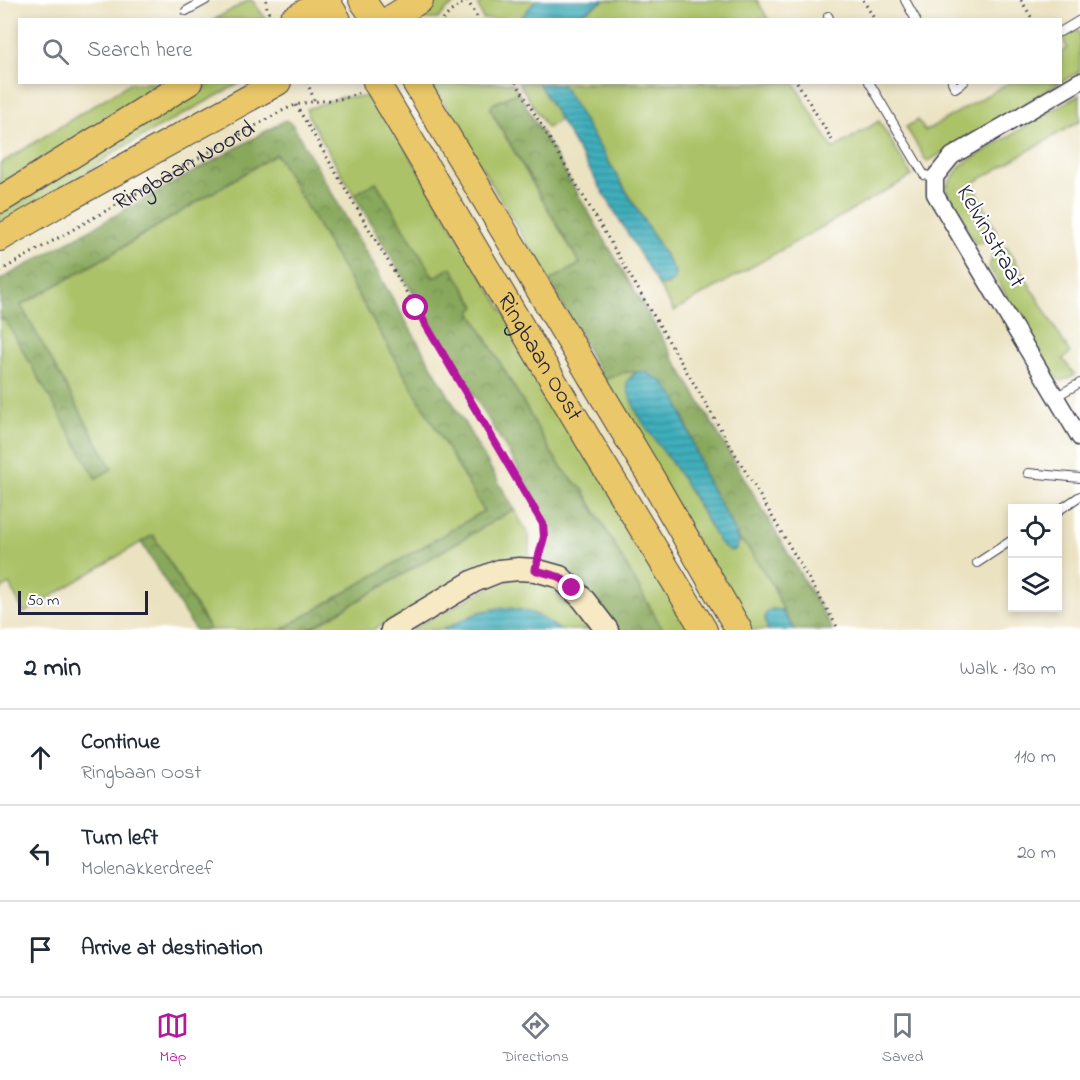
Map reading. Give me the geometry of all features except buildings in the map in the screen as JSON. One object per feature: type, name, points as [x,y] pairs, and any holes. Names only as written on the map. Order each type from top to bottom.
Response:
[{"type":"main road","points":[[294,18],[326,0],[337,18]]},
{"type":"main road","points":[[362,0],[375,18]]},
{"type":"main road","points":[[391,18],[420,0]]},
{"type":"main road","points":[[0,200],[186,84]]},
{"type":"main road","name":"Ringbaan Noord","points":[[0,238],[274,84]]},
{"type":"main road","name":"Ringbaan Oost","points":[[416,84],[648,472],[739,630]]},
{"type":"main road","name":"Ringbaan Oost","points":[[369,87],[704,630]]},
{"type":"street","name":"Kelvinstraat","points":[[1080,81],[952,156],[935,177],[935,194],[1080,438]]},
{"type":"street","points":[[392,630],[474,581],[499,571],[519,568],[560,577],[583,598],[607,630]]},
{"type":"lane","points":[[186,11],[206,0]]},
{"type":"lane","points":[[905,0],[915,18]]},
{"type":"lane","points":[[1062,31],[1080,20]]},
{"type":"lane","points":[[870,84],[924,175],[935,177]]},
{"type":"lane","points":[[1055,397],[1080,383]]},
{"type":"lane","points":[[1028,473],[1080,478]]},
{"type":"lane","points":[[1062,508],[1080,496]]},
{"type":"lane","points":[[977,563],[1008,543]]},
{"type":"path","points":[[266,0],[271,18]]},
{"type":"path","points":[[445,18],[467,0],[478,18]]},
{"type":"path","points":[[863,0],[874,18]]},
{"type":"path","points":[[1021,0],[1032,18]]},
{"type":"path","points":[[307,84],[315,102]]},
{"type":"path","points":[[517,84],[839,630]]},
{"type":"path","points":[[798,84],[832,140]]},
{"type":"path","name":"Ringbaan Noord","points":[[0,271],[278,112],[296,105],[351,97],[369,87]]},
{"type":"path","points":[[296,105],[543,524],[544,537],[535,570]]},
{"type":"green space","points":[[252,0],[265,18],[217,18]]},
{"type":"green space","points":[[439,0],[461,0],[447,9],[439,18],[413,18]]},
{"type":"green space","points":[[483,0],[536,0],[521,18],[483,18],[478,6]]},
{"type":"green space","points":[[605,0],[757,0],[767,18],[574,18]]},
{"type":"green space","points":[[1076,31],[1080,33],[1080,71],[1062,82],[1062,51],[1067,48],[1062,35]]},
{"type":"green space","points":[[128,84],[173,84],[0,190],[0,164]]},
{"type":"green space","points":[[210,84],[238,84],[116,151],[62,191],[0,228],[0,214]]},
{"type":"green space","points":[[433,84],[513,84],[518,92],[493,104],[494,117],[580,264],[549,281]]},
{"type":"green space","points":[[520,84],[540,84],[560,120],[547,128]]},
{"type":"green space","points":[[562,84],[795,84],[833,149],[879,121],[912,176],[674,311],[659,286],[668,285],[675,272]]},
{"type":"green space","points":[[1006,84],[1058,84],[927,162],[906,127],[918,120],[925,131]]},
{"type":"green space","points":[[518,92],[833,630],[795,630],[785,615],[774,587],[748,548],[738,539],[706,479],[683,414],[652,375],[628,372],[604,380],[549,281],[580,264],[490,109],[493,104]]},
{"type":"green space","points":[[1080,94],[1080,121],[973,183],[997,232],[988,242],[975,244],[948,199],[946,187],[961,165]]},
{"type":"green space","points":[[342,97],[375,97],[694,630],[663,630],[583,489],[558,462],[545,441],[470,311],[476,306],[451,267],[434,278],[376,182],[354,195],[308,116],[307,109]]},
{"type":"green space","points":[[286,120],[292,124],[514,509],[308,630],[281,630],[484,511],[276,154],[108,256],[21,305],[112,469],[96,478],[6,321],[0,318],[0,280]]},
{"type":"green space","points":[[276,154],[484,511],[281,630],[210,630],[153,535],[24,613],[9,584],[0,590],[0,318],[6,321],[101,474],[112,469],[21,305],[108,256]]},
{"type":"green space","points":[[376,182],[434,278],[451,267],[476,307],[471,312],[545,441],[565,472],[582,489],[663,630],[614,630],[545,562],[547,527],[541,507],[354,195]]},
{"type":"green space","points":[[1007,247],[1070,353],[1063,359],[1075,375],[1062,381],[1057,379],[989,267],[993,254]]},
{"type":"green space","points":[[626,371],[637,372],[631,376],[627,387],[638,415],[677,470],[719,542],[738,544],[738,539],[746,546],[760,564],[777,594],[785,615],[781,610],[771,609],[766,624],[768,630],[747,630],[604,380]]},
{"type":"green space","points":[[514,509],[529,536],[529,559],[492,566],[373,630],[308,630]]},
{"type":"green space","points":[[153,535],[210,630],[195,630],[141,542]]},
{"type":"green space","points":[[519,577],[549,583],[591,630],[560,630],[536,614],[512,608],[499,608],[480,612],[442,630],[410,630],[500,582]]},
{"type":"water","points":[[536,0],[605,0],[573,18],[521,18]]},
{"type":"water","points":[[539,84],[562,84],[675,272],[671,283],[659,286]]},
{"type":"water","points":[[637,372],[645,372],[662,381],[677,400],[706,479],[735,531],[738,544],[735,550],[730,551],[719,542],[682,478],[638,415],[628,391],[627,381]]},
{"type":"water","points":[[499,608],[532,613],[560,630],[442,630],[480,612]]},
{"type":"water","points":[[771,609],[781,610],[795,630],[768,630],[765,616]]},
{"type":"route","points":[[416,308],[543,524],[544,537],[535,570],[560,577],[572,588]]}]
